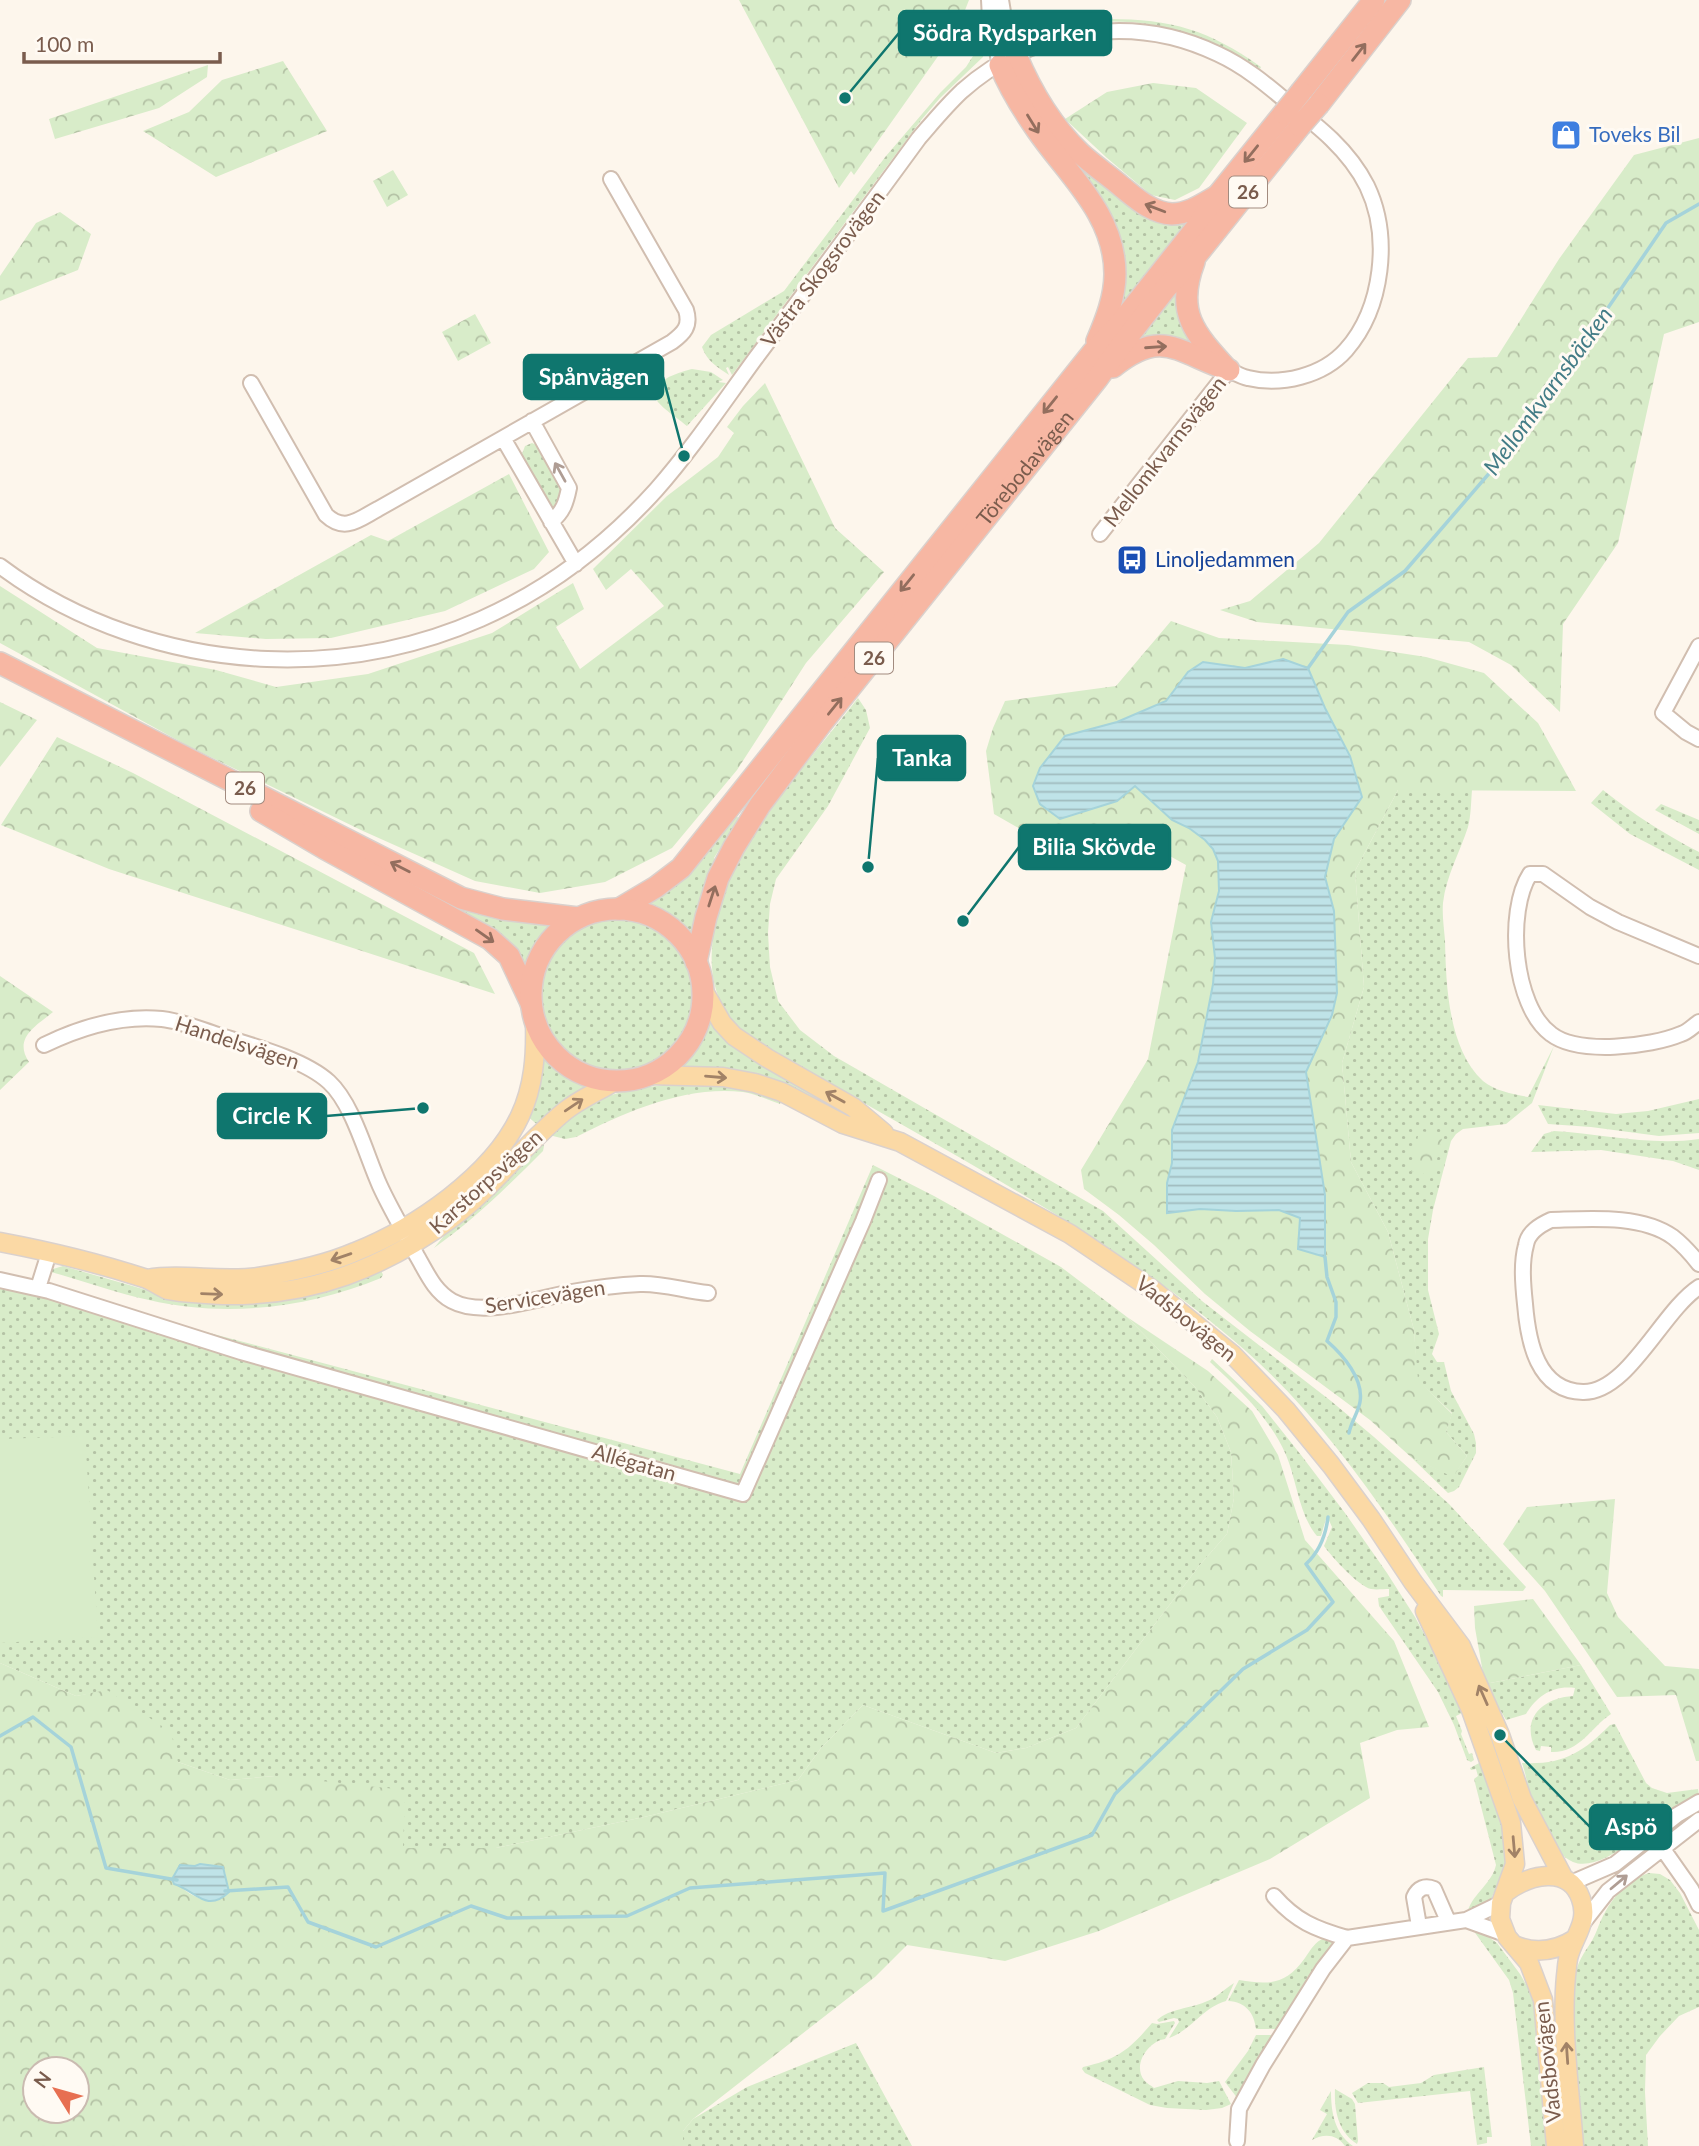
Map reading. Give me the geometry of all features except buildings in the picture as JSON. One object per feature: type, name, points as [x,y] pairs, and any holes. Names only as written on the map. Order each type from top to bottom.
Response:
[{"type":"highway","name":"Törebodavägen","points":[[1310,98],[1374,0]]},
{"type":"highway","name":"Törebodavägen","points":[[696,962],[718,878],[760,805],[821,724],[1097,379],[1126,338],[1195,257],[1292,120],[1400,0]]},
{"type":"highway","points":[[1008,60],[1082,155],[1154,210],[1171,214],[1185,212],[1218,195]]},
{"type":"highway","points":[[1008,60],[1004,76],[1036,129],[1094,205],[1105,224],[1112,247],[1115,273],[1112,297],[1093,352]]},
{"type":"highway","name":"Törebodavägen","points":[[619,909],[681,868],[1093,352],[1120,324],[1197,227],[1218,195],[1292,120]]},
{"type":"highway","points":[[1195,257],[1185,289],[1187,314],[1200,337],[1228,370]]},
{"type":"highway","points":[[1097,379],[1132,352],[1156,345],[1177,348],[1206,363],[1228,370]]},
{"type":"highway","name":"26","points":[[0,663],[461,898],[503,909],[578,918]]},
{"type":"highway","name":"26","points":[[0,678],[273,818],[490,939],[509,956],[533,1013],[548,1046],[566,1064],[589,1076],[615,1081],[648,1075],[676,1057],[690,1041],[701,1010],[702,989],[696,962],[683,941],[665,924],[643,914],[619,909],[598,911],[578,918],[555,936],[538,960],[534,974],[533,1013]]},
{"type":"main road","name":"Vadsbovägen","points":[[702,989],[722,1023],[734,1036],[853,1107],[890,1137],[1070,1234],[1153,1290],[1233,1355],[1286,1410],[1331,1465],[1461,1646],[1500,1735],[1522,1799],[1567,1880]]},
{"type":"main road","name":"Karstorpsvägen","points":[[147,1279],[167,1276],[227,1279],[288,1272],[355,1252],[403,1228],[476,1174],[508,1137],[520,1116],[530,1089],[536,1051],[533,1013]]},
{"type":"main road","name":"Vadsbovägen","points":[[648,1075],[723,1077],[755,1083],[782,1092],[844,1124],[890,1137]]},
{"type":"main road","name":"Karstorpsvägen","points":[[0,1242],[147,1279],[167,1289],[203,1294],[259,1295],[306,1288],[381,1262],[412,1245],[455,1216],[565,1111],[615,1081]]},
{"type":"main road","name":"Vadsbovägen","points":[[1413,1582],[1471,1710],[1511,1823],[1515,1864],[1503,1898]]},
{"type":"main road","points":[[1547,1876],[1567,1880],[1579,1893],[1583,1904],[1579,1931],[1562,1946],[1545,1950],[1528,1949],[1510,1939],[1500,1919],[1503,1898],[1521,1882],[1535,1878],[1547,1876]]},
{"type":"main road","name":"Vadsbovägen","points":[[1574,2146],[1564,1994],[1569,1955],[1579,1931]]},
{"type":"main road","name":"Vadsbovägen","points":[[1510,1939],[1529,1963],[1543,2000],[1556,2146]]},
{"type":"street","points":[[989,0],[990,19],[1008,60]]},
{"type":"street","points":[[1001,0],[1008,60]]},
{"type":"street","name":"Västra Skogsrovägen","points":[[0,566],[66,606],[137,636],[171,646],[253,659],[339,657],[385,649],[442,634],[492,615],[533,594],[576,564],[628,519],[684,456],[935,119],[962,91],[1008,60],[1047,42],[1098,31],[1143,31],[1196,44],[1220,54],[1258,79],[1330,138],[1357,169],[1367,187],[1379,226],[1380,263],[1376,288],[1359,332],[1344,353],[1321,369],[1298,378],[1273,381],[1247,378],[1228,370]]},
{"type":"street","points":[[251,383],[326,515],[343,525],[361,518],[503,438],[672,342],[687,327],[689,319],[685,310],[611,179]]},
{"type":"street","name":"Mellomkvarnsvägen","points":[[1100,534],[1228,370]]},
{"type":"street","points":[[532,421],[569,488],[565,506],[551,522]]},
{"type":"street","points":[[503,438],[576,564]]},
{"type":"street","points":[[1699,646],[1663,713],[1699,739]]},
{"type":"street","points":[[1699,956],[1618,922],[1543,874],[1530,874],[1523,885],[1518,909],[1517,948],[1522,985],[1537,1020],[1552,1035],[1578,1044],[1613,1046],[1655,1041],[1683,1034],[1699,1022]]},
{"type":"street","name":"Handelsvägen","points":[[44,1045],[64,1035],[109,1024],[137,1018],[163,1019],[286,1058],[316,1071],[343,1097],[380,1186],[412,1245]]},
{"type":"street","name":"Allégatan","points":[[38,1288],[241,1352],[744,1494],[879,1180]]},
{"type":"street","points":[[1699,1264],[1673,1237],[1653,1226],[1633,1221],[1569,1219],[1540,1224],[1526,1244],[1523,1285],[1527,1329],[1540,1368],[1548,1378],[1566,1389],[1583,1392],[1607,1386],[1622,1376],[1674,1310],[1699,1287]]},
{"type":"street","name":"Servicevägen","points":[[412,1245],[437,1289],[464,1306],[504,1306],[610,1286],[645,1284],[708,1293]]},
{"type":"street","points":[[0,1280],[38,1288],[49,1253]]},
{"type":"street","points":[[1567,1880],[1615,1864],[1677,1815],[1699,1802]]},
{"type":"street","points":[[1579,1931],[1608,1891],[1699,1820]]},
{"type":"street","points":[[1653,1835],[1691,1889],[1699,1905]]},
{"type":"street","points":[[1419,1926],[1414,1897],[1425,1886],[1434,1888],[1448,1921]]},
{"type":"street","points":[[1274,1896],[1298,1919],[1318,1930],[1347,1937],[1466,1920],[1510,1939]]},
{"type":"street","points":[[1466,1920],[1503,1898]]},
{"type":"street","points":[[1237,2141],[1239,2109],[1323,1969],[1347,1937]]},
{"type":"green space","points":[[739,0],[969,0],[958,28],[854,175],[851,171],[839,188]]},
{"type":"green space","points":[[1108,19],[1152,21],[1189,29],[1224,44],[1261,67],[1260,69],[1199,37],[1155,25],[1132,22],[1086,23],[1038,33],[1022,32],[1054,24]]},
{"type":"green space","points":[[986,42],[983,57],[922,119],[732,375],[728,367],[726,368],[729,375],[717,366],[702,347],[711,335],[784,291],[886,156],[966,67],[980,45]]},
{"type":"green space","points":[[283,61],[327,131],[216,177],[143,131],[189,112],[222,80]]},
{"type":"green space","points":[[208,65],[207,77],[159,108],[55,139],[49,119]]},
{"type":"green space","points":[[1153,83],[1196,88],[1247,123],[1199,188],[1175,200],[1151,195],[1065,119],[1107,92]]},
{"type":"green space","points":[[1699,138],[1699,322],[1664,334],[1618,543],[1563,624],[1560,712],[1511,665],[1469,642],[1257,622],[1220,610],[1250,601],[1319,543],[1468,358],[1497,357],[1559,259],[1634,155]]},
{"type":"green space","points":[[1055,140],[1110,185],[1192,217],[1120,309],[1120,266]]},
{"type":"green space","points":[[393,170],[408,195],[387,207],[373,181]]},
{"type":"green space","points":[[60,212],[91,234],[78,270],[0,301],[0,276],[36,223]]},
{"type":"green space","points":[[1171,294],[1177,296],[1198,345],[1133,344]]},
{"type":"green space","points":[[475,314],[491,343],[458,361],[442,332]]},
{"type":"green space","points":[[692,369],[711,372],[723,380],[718,382],[726,383],[687,426],[661,406],[655,393],[666,378]]},
{"type":"green space","points":[[765,383],[835,528],[884,572],[806,663],[737,770],[672,848],[605,882],[540,893],[475,881],[363,831],[190,747],[0,643],[0,586],[97,648],[216,670],[276,687],[368,674],[492,633],[573,583],[584,609],[556,627],[580,669],[664,606],[631,569],[606,590],[593,569],[667,496],[718,457],[734,433],[727,427]]},
{"type":"green space","points":[[532,443],[539,446],[563,489],[554,512],[522,454],[525,446]]},
{"type":"green space","points":[[509,474],[549,552],[534,569],[445,611],[331,638],[266,639],[195,633],[371,535],[388,541]]},
{"type":"green space","points":[[1171,621],[1219,638],[1348,645],[1426,657],[1484,673],[1538,723],[1576,791],[1398,790],[1355,871],[1364,987],[1342,1063],[1351,1162],[1388,1232],[1414,1330],[1418,1380],[1452,1414],[1446,1432],[1467,1456],[1453,1477],[1412,1458],[1370,1420],[1250,1331],[1205,1294],[1119,1215],[1084,1189],[1081,1170],[1148,1059],[1186,865],[1114,825],[1062,853],[994,814],[986,751],[1005,701],[1116,686]],"holes":[[[1283,659],[1308,668],[1362,797],[1334,839],[1324,878],[1334,911],[1332,1015],[1306,1072],[1325,1195],[1300,1218],[1279,1210],[1200,1209],[1167,1213],[1172,1130],[1198,1062],[1213,984],[1215,958],[1211,922],[1219,891],[1218,861],[1205,840],[1172,820],[1135,786],[1041,768],[1064,736],[1117,722],[1166,701],[1188,673],[1203,662],[1245,668]]]},
{"type":"green space","points":[[858,698],[866,710],[870,728],[828,806],[776,879],[770,904],[768,933],[770,967],[778,1001],[800,1030],[834,1056],[1103,1211],[1202,1301],[1331,1401],[1449,1504],[1526,1587],[1523,1591],[1443,1590],[1443,1597],[1441,1596],[1379,1504],[1334,1444],[1285,1388],[1224,1332],[1151,1277],[1075,1226],[749,1038],[735,1025],[718,996],[712,964],[714,929],[725,884],[778,800]]},
{"type":"green space","points":[[0,702],[37,720],[0,767]]},
{"type":"green space","points":[[57,737],[133,773],[474,953],[495,994],[109,869],[1,825]]},
{"type":"green space","points":[[1398,790],[1472,790],[1468,827],[1447,883],[1443,908],[1451,1015],[1462,1052],[1471,1068],[1493,1087],[1528,1097],[1554,1046],[1532,1103],[1506,1124],[1463,1129],[1456,1134],[1451,1141],[1433,1210],[1428,1239],[1428,1290],[1439,1334],[1432,1354],[1437,1362],[1444,1362],[1451,1391],[1476,1443],[1476,1453],[1459,1487],[1448,1493],[1412,1458],[1453,1476],[1467,1456],[1446,1432],[1452,1413],[1417,1380],[1414,1330],[1388,1232],[1351,1162],[1342,1063],[1364,987],[1355,871]]},
{"type":"green space","points":[[1603,790],[1649,823],[1699,852],[1699,870],[1630,834],[1591,803]]},
{"type":"green space","points":[[1661,804],[1699,820],[1699,834],[1655,810]]},
{"type":"green space","points":[[734,815],[739,818],[714,858],[701,898],[693,939],[689,941],[668,921],[642,908],[641,903]]},
{"type":"green space","points":[[425,888],[560,922],[542,942],[529,968],[524,967],[423,891]]},
{"type":"green space","points":[[616,916],[646,922],[671,939],[688,964],[694,994],[688,1024],[671,1049],[646,1066],[616,1072],[586,1066],[561,1049],[544,1024],[538,994],[544,964],[561,939],[586,922]]},
{"type":"green space","points":[[0,976],[53,1012],[25,1039],[25,1054],[29,1062],[0,1090]]},
{"type":"green space","points":[[707,1017],[736,1049],[849,1114],[847,1118],[790,1088],[672,1071],[671,1066],[691,1044],[703,1018]]},
{"type":"green space","points":[[545,1051],[564,1069],[593,1082],[594,1086],[540,1127],[526,1115],[541,1053]]},
{"type":"green space","points":[[703,1082],[759,1092],[781,1101],[780,1104],[743,1092],[700,1093],[656,1102],[576,1137],[565,1139],[549,1135],[579,1110],[599,1099],[637,1089]]},
{"type":"green space","points":[[1699,1099],[1699,1133],[1659,1136],[1548,1124],[1538,1105],[1616,1114],[1648,1111]]},
{"type":"green space","points":[[1419,1131],[1443,1134],[1433,1176],[1411,1171]]},
{"type":"green space","points":[[1554,1131],[1663,1141],[1699,1139],[1699,1170],[1673,1161],[1601,1150],[1531,1152],[1544,1134]]},
{"type":"green space","points":[[542,1142],[543,1151],[517,1177],[477,1214],[434,1248],[448,1231]]},
{"type":"green space","points":[[873,1165],[1061,1267],[1127,1317],[1195,1387],[1217,1417],[1231,1452],[1234,1498],[1227,1534],[1199,1566],[1076,1728],[1026,1748],[996,1753],[863,1705],[821,1748],[798,1780],[644,1817],[496,1848],[402,1848],[275,1776],[230,1780],[178,1762],[107,1691],[76,1696],[0,1663],[0,1286],[198,1342],[202,1331],[740,1474]]},
{"type":"green space","points":[[63,1266],[143,1289],[184,1297],[381,1270],[383,1275],[325,1297],[237,1309],[178,1305],[137,1297],[51,1272]]},
{"type":"green space","points":[[1127,1317],[1208,1371],[1252,1411],[1278,1455],[1305,1540],[1394,1641],[1429,1727],[1397,1730],[1360,1743],[1370,1798],[1270,1859],[1099,1931],[1005,1961],[907,1945],[875,1977],[693,2119],[683,2131],[683,2146],[0,2146],[0,1663],[76,1696],[107,1690],[171,1732],[178,1762],[230,1780],[275,1776],[405,1790],[403,1848],[496,1848],[644,1817],[798,1780],[821,1748],[863,1705],[996,1753],[1026,1748],[1076,1728],[1199,1566],[1227,1534],[1234,1498],[1231,1452],[1217,1417],[1195,1387]],"holes":[[[180,1865],[219,1866],[225,1872],[229,1892],[214,1900],[192,1895],[172,1879]]]},
{"type":"green space","points":[[1212,1359],[1262,1406],[1345,1513],[1387,1573],[1435,1654],[1462,1713],[1456,1716],[1469,1754],[1472,1753],[1474,1760],[1471,1762],[1467,1760],[1438,1692],[1379,1606],[1378,1598],[1389,1596],[1389,1589],[1373,1589],[1359,1583],[1324,1546],[1332,1527],[1328,1518],[1321,1536],[1317,1536],[1306,1518],[1290,1465],[1279,1441],[1253,1405],[1210,1362]]},
{"type":"green space","points":[[85,1436],[98,1637],[0,1643],[0,1439]]},
{"type":"green space","points":[[1615,1499],[1607,1593],[1618,1617],[1665,1666],[1699,1669],[1699,1761],[1696,1761],[1676,1695],[1617,1697],[1545,1591],[1503,1544],[1527,1507]]},
{"type":"green space","points":[[1533,1599],[1581,1665],[1485,1684],[1474,1606]]},
{"type":"green space","points":[[1581,1665],[1611,1714],[1584,1739],[1561,1751],[1551,1752],[1551,1747],[1541,1746],[1540,1751],[1536,1750],[1531,1729],[1533,1720],[1543,1706],[1573,1696],[1575,1688],[1560,1688],[1546,1693],[1526,1714],[1506,1720],[1485,1684]]},
{"type":"green space","points":[[1615,1724],[1646,1783],[1667,1793],[1698,1789],[1699,1795],[1678,1806],[1612,1854],[1585,1864],[1573,1862],[1559,1852],[1544,1829],[1531,1800],[1522,1763],[1549,1762],[1571,1755]]},
{"type":"green space","points":[[1481,1762],[1502,1826],[1506,1852],[1501,1877],[1491,1899],[1468,1910],[1496,1865],[1474,1779],[1478,1776],[1476,1769],[1470,1768]]},
{"type":"green space","points":[[1649,1873],[1660,1874],[1670,1880],[1680,1893],[1699,1930],[1699,2007],[1679,2016],[1646,2055],[1648,2146],[1581,2146],[1572,2011],[1577,1968],[1617,1895],[1631,1882]]},
{"type":"green space","points":[[1473,1930],[1480,1931],[1497,1943],[1520,1974],[1534,2005],[1539,2031],[1547,2146],[1531,2146],[1513,1993],[1509,1980]]},
{"type":"green space","points":[[1324,1938],[1335,1943],[1281,2029],[1256,2029],[1248,2009],[1228,2001],[1239,1980],[1268,1982],[1291,1974]]},
{"type":"green space","points":[[1234,1983],[1226,2001],[1169,2038],[1179,2022],[1178,2019],[1157,2020],[1168,2013],[1209,2000]]},
{"type":"green space","points":[[1174,2021],[1165,2039],[1153,2044],[1144,2054],[1140,2067],[1144,2080],[1154,2088],[1178,2081],[1219,2081],[1231,2104],[1206,2110],[1150,2105],[1085,2073],[1082,2069],[1122,2052],[1152,2023]]},
{"type":"green space","points":[[1256,2035],[1278,2035],[1238,2099],[1225,2082],[1248,2051]]},
{"type":"green space","points":[[856,2043],[912,2146],[683,2146],[683,2131],[693,2119],[747,2087]]},
{"type":"green space","points":[[1484,2067],[1492,2137],[1487,2137],[1487,2143],[1477,2145],[1470,2091],[1358,2103],[1352,2093],[1368,2083],[1383,2083],[1389,2087],[1421,2083],[1434,2075]]},
{"type":"green space","points":[[1335,2089],[1352,2099],[1355,2104],[1357,2144],[1345,2133],[1338,2120]]},
{"type":"green space","points":[[1331,2091],[1335,2121],[1342,2135],[1353,2146],[1345,2146],[1330,2136],[1312,2140],[1327,2114],[1320,2110]]},
{"type":"water","points":[[1283,659],[1308,668],[1350,756],[1362,797],[1334,839],[1325,877],[1334,911],[1337,993],[1332,1015],[1306,1072],[1325,1195],[1325,1257],[1298,1249],[1300,1218],[1279,1210],[1200,1209],[1167,1213],[1172,1130],[1198,1062],[1213,984],[1215,958],[1211,922],[1219,891],[1218,861],[1213,849],[1189,828],[1172,820],[1135,786],[1117,801],[1060,819],[1040,804],[1033,786],[1040,768],[1065,736],[1117,722],[1166,701],[1188,672],[1203,662],[1245,668]]},
{"type":"water","points":[[180,1865],[223,1867],[229,1892],[214,1901],[207,1901],[174,1884],[172,1879]]},
{"type":"waterway","name":"Mellomkvarnsbäcken","points":[[1308,668],[1348,612],[1405,571],[1517,441],[1666,223],[1699,204]]},
{"type":"waterway","points":[[1325,1257],[1327,1277],[1336,1302],[1336,1317],[1327,1341],[1351,1368],[1359,1385],[1360,1402],[1349,1433]]},
{"type":"waterway","points":[[225,1891],[288,1887],[308,1922],[376,1947],[471,1906],[507,1918],[627,1916],[690,1888],[885,1873],[883,1911],[1092,1835],[1115,1794],[1243,1669],[1307,1630],[1333,1602],[1306,1564],[1321,1542],[1328,1517]]},
{"type":"waterway","points":[[0,1736],[33,1717],[71,1747],[106,1868],[177,1880]]},
{"type":"place","name":"Södra Rydsparken","points":[[845,98]]},
{"type":"place","name":"Toveks Bil","points":[[1566,135]]},
{"type":"place","name":"Spånvägen","points":[[684,456]]},
{"type":"place","name":"Linoljedammen","points":[[1132,560]]},
{"type":"place","name":"Tanka","points":[[868,867]]},
{"type":"place","name":"Bilia Skövde","points":[[963,921]]},
{"type":"place","name":"Circle K","points":[[423,1108]]},
{"type":"place","name":"Aspö","points":[[1500,1735]]}]
